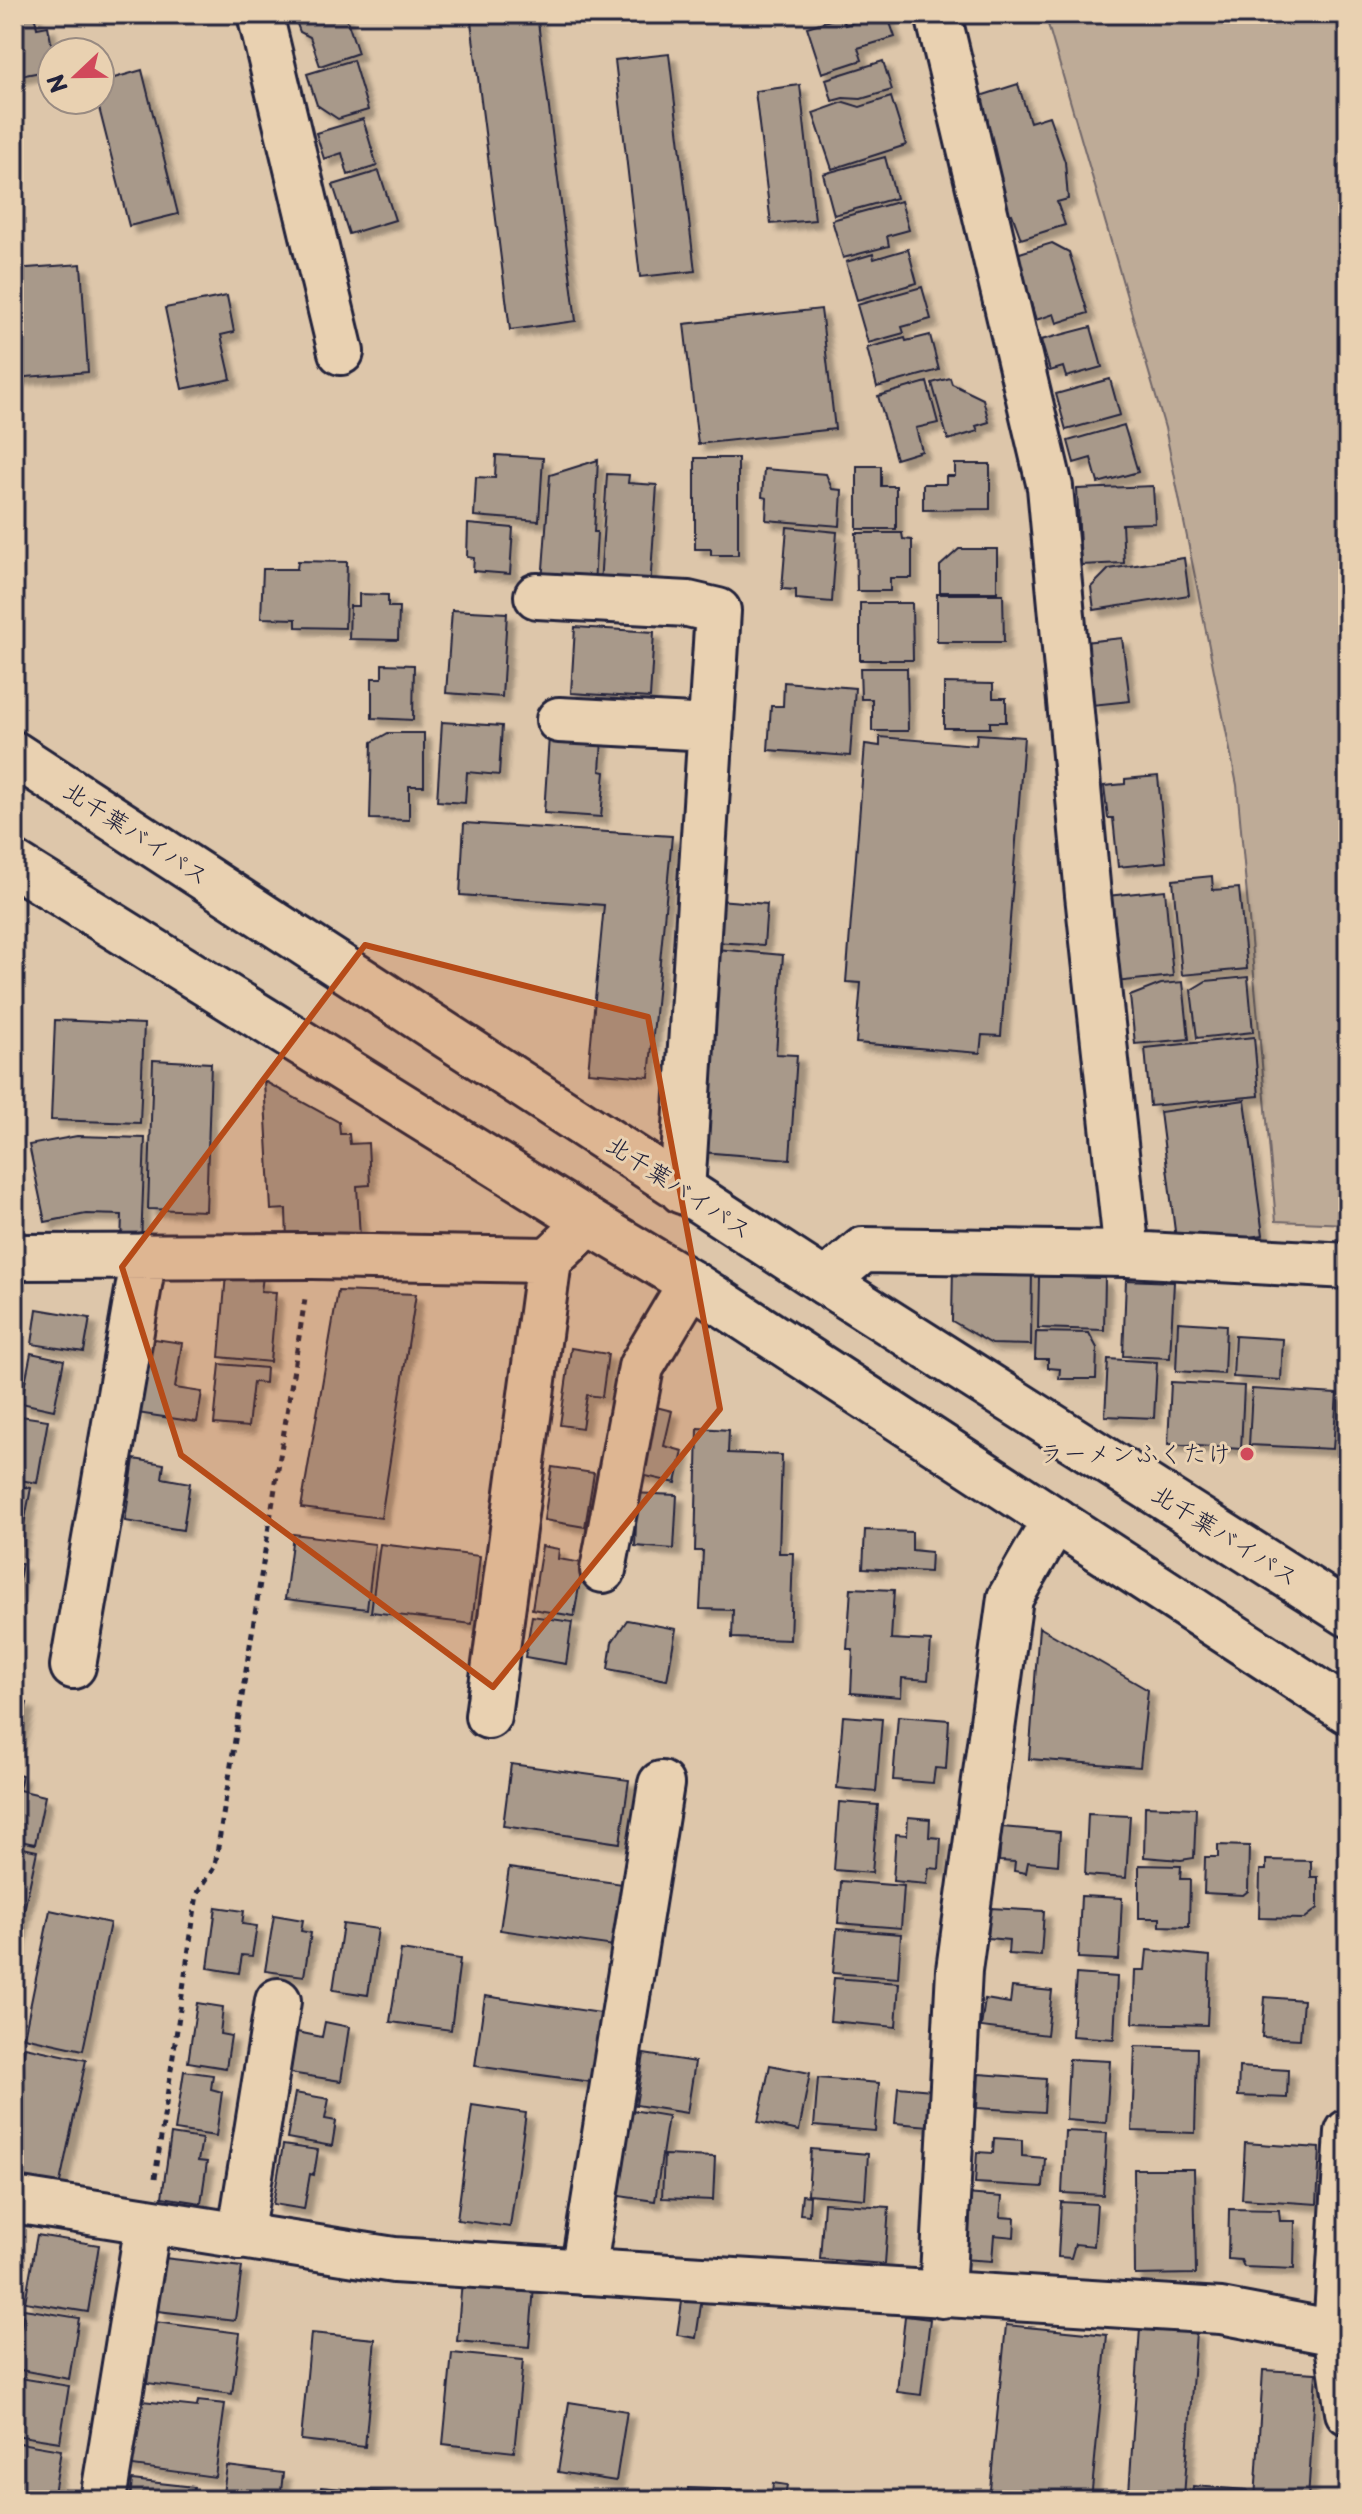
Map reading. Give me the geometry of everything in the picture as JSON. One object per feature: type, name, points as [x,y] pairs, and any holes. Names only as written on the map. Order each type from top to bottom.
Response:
[{"type":"main road","points":[[260,14],[341,352]]},
{"type":"main road","points":[[938,14],[1050,487],[1088,895],[1127,1254]]},
{"type":"main road","points":[[537,596],[688,604],[718,611],[682,1191]]},
{"type":"main road","points":[[559,720],[711,728]]},
{"type":"main road","name":"北千葉バイパス","points":[[14,754],[682,1191],[1348,1614]]},
{"type":"main road","points":[[14,864],[691,1283],[1348,1711]]},
{"type":"main road","points":[[488,1716],[549,1260],[589,1222]]},
{"type":"main road","points":[[825,1282],[863,1250],[1127,1254],[1348,1266]]},
{"type":"main road","points":[[73,1666],[144,1256]]},
{"type":"main road","points":[[14,1257],[312,1256],[549,1260]]},
{"type":"main road","points":[[603,1570],[641,1367],[691,1283]]},
{"type":"main road","points":[[942,2295],[959,1970],[1010,1598],[1055,1520]]},
{"type":"main road","points":[[583,2272],[661,1784]]},
{"type":"main road","points":[[240,2237],[278,2001]]},
{"type":"main road","points":[[1348,2132],[1342,2333],[1348,2412]]},
{"type":"main road","points":[[14,2200],[394,2260],[1221,2311],[1342,2333]]},
{"type":"main road","points":[[103,2500],[148,2223]]},
{"type":"path","points":[[148,2223],[197,1894],[215,1866],[312,1256]]},
{"type":"highlighted area","points":[[365,945],[648,1017],[720,1409],[493,1687],[181,1455],[122,1267]]},
{"type":"shaded area","points":[[1045,14],[1348,14],[1345,100],[1348,101],[1348,1224],[1276,1221],[1237,785],[1165,428]]},
{"type":"building","points":[[14,14],[34,14],[37,28],[48,26],[50,36],[36,36],[36,73],[14,77]]},
{"type":"building","points":[[345,14],[358,53],[320,66],[310,37],[300,32],[294,16]]},
{"type":"building","points":[[470,14],[537,14],[576,321],[510,330]]},
{"type":"building","points":[[887,14],[895,37],[858,48],[862,60],[822,73],[807,27],[843,16],[845,25]]},
{"type":"building","points":[[669,54],[695,271],[640,277],[615,60]]},
{"type":"building","points":[[353,60],[368,110],[338,119],[317,105],[307,74]]},
{"type":"building","points":[[883,61],[892,90],[861,99],[832,101],[826,79]]},
{"type":"building","points":[[142,70],[178,214],[129,226],[101,116],[116,116],[116,77]]},
{"type":"building","points":[[1018,84],[1030,122],[1049,116],[1065,162],[1068,199],[1057,202],[1065,225],[1021,239],[1012,214],[1000,217],[974,98]]},
{"type":"building","points":[[800,85],[815,220],[771,224],[755,91]]},
{"type":"building","points":[[891,97],[906,145],[832,169],[813,113],[844,102],[860,107]]},
{"type":"building","points":[[363,119],[377,166],[348,175],[342,153],[324,159],[316,133]]},
{"type":"building","points":[[885,157],[896,198],[834,215],[823,174]]},
{"type":"building","points":[[379,171],[395,220],[349,234],[333,185]]},
{"type":"building","points":[[901,201],[909,230],[887,236],[889,246],[843,258],[832,220]]},
{"type":"building","points":[[1052,243],[1069,252],[1088,313],[1057,323],[1054,314],[1036,320],[1031,303],[1026,306],[1010,256]]},
{"type":"building","points":[[908,249],[917,283],[857,300],[846,262],[873,254],[874,259]]},
{"type":"building","points":[[81,264],[88,372],[14,378],[14,269]]},
{"type":"building","points":[[922,287],[931,319],[902,327],[904,333],[868,343],[857,305]]},
{"type":"building","points":[[227,296],[234,332],[221,335],[231,379],[182,389],[165,308]]},
{"type":"building","points":[[821,309],[835,429],[698,444],[684,324]]},
{"type":"building","points":[[1091,327],[1102,367],[1066,377],[1063,367],[1050,371],[1041,340]]},
{"type":"building","points":[[930,335],[939,370],[877,387],[867,348]]},
{"type":"building","points":[[950,378],[952,384],[983,399],[989,422],[976,426],[978,431],[948,440],[932,383]]},
{"type":"building","points":[[1110,379],[1120,415],[1066,430],[1056,394]]},
{"type":"building","points":[[927,382],[938,423],[916,428],[922,451],[896,459],[878,396]]},
{"type":"building","points":[[1124,425],[1138,472],[1098,483],[1091,458],[1074,463],[1068,441]]},
{"type":"building","points":[[496,455],[543,458],[539,521],[474,516],[476,477],[495,478]]},
{"type":"building","points":[[695,458],[738,458],[738,555],[711,555],[711,549],[695,549]]},
{"type":"building","points":[[598,460],[594,586],[542,582],[550,475]]},
{"type":"building","points":[[955,464],[990,464],[990,509],[923,510],[923,484],[946,484],[946,476],[955,476]]},
{"type":"building","points":[[857,466],[881,466],[881,486],[896,486],[896,529],[857,529]]},
{"type":"building","points":[[764,469],[826,474],[832,489],[842,490],[840,526],[766,520],[767,498],[762,497]]},
{"type":"building","points":[[607,474],[629,475],[628,483],[657,485],[650,588],[600,585]]},
{"type":"building","points":[[1153,486],[1155,523],[1122,524],[1124,563],[1081,565],[1077,489]]},
{"type":"building","points":[[468,524],[513,528],[510,574],[473,571],[474,558],[467,557]]},
{"type":"building","points":[[787,527],[837,532],[832,602],[796,599],[796,590],[782,589]]},
{"type":"building","points":[[856,533],[902,533],[903,539],[912,540],[912,578],[890,578],[890,591],[857,591]]},
{"type":"building","points":[[959,549],[997,549],[997,592],[940,592],[940,566]]},
{"type":"building","points":[[1184,558],[1189,595],[1094,610],[1091,587],[1109,569]]},
{"type":"building","points":[[298,561],[347,562],[345,628],[296,627],[296,619],[261,618],[263,569],[297,569]]},
{"type":"building","points":[[359,594],[388,595],[388,607],[399,607],[398,640],[349,639],[350,606],[359,606]]},
{"type":"building","points":[[937,594],[1003,594],[1004,642],[937,642]]},
{"type":"building","points":[[860,603],[912,603],[913,660],[860,660]]},
{"type":"building","points":[[452,610],[507,613],[502,697],[446,693]]},
{"type":"building","points":[[575,627],[654,632],[650,698],[571,693]]},
{"type":"building","points":[[1122,638],[1130,701],[1092,705],[1084,642]]},
{"type":"building","points":[[382,664],[414,665],[413,720],[372,718],[372,678],[382,678]]},
{"type":"building","points":[[860,668],[907,668],[908,731],[872,731],[872,699],[861,699]]},
{"type":"building","points":[[784,682],[855,688],[850,756],[768,750],[771,706],[783,706]]},
{"type":"building","points":[[944,683],[993,684],[993,698],[1006,698],[1006,722],[990,722],[990,728],[944,728]]},
{"type":"building","points":[[442,722],[502,726],[499,775],[467,772],[465,803],[437,801]]},
{"type":"building","points":[[388,733],[424,733],[424,786],[409,786],[409,820],[370,819],[372,742]]},
{"type":"building","points":[[977,734],[1024,737],[1001,1036],[982,1035],[980,1053],[856,1043],[861,983],[846,982],[865,744],[880,746],[880,737],[976,745]]},
{"type":"building","points":[[549,736],[602,740],[600,771],[605,772],[601,817],[544,813]]},
{"type":"building","points":[[1158,776],[1166,862],[1118,867],[1113,818],[1108,818],[1104,786],[1125,784],[1125,779]]},
{"type":"building","points":[[464,823],[672,836],[649,1077],[588,1072],[604,905],[460,895]]},
{"type":"building","points":[[1212,876],[1213,890],[1239,888],[1247,969],[1182,975],[1173,880]]},
{"type":"building","points":[[1165,890],[1173,976],[1115,982],[1107,896]]},
{"type":"building","points":[[718,900],[767,904],[764,945],[714,942]]},
{"type":"building","points":[[716,949],[783,955],[776,1054],[797,1055],[790,1159],[701,1152]]},
{"type":"building","points":[[1248,977],[1253,1032],[1197,1038],[1191,990],[1206,981]]},
{"type":"building","points":[[1183,982],[1189,1039],[1135,1044],[1130,996],[1161,984]]},
{"type":"building","points":[[55,1020],[144,1024],[140,1123],[51,1120]]},
{"type":"building","points":[[1254,1037],[1259,1096],[1150,1106],[1145,1048]]},
{"type":"building","points":[[153,1060],[211,1063],[206,1211],[148,1209]]},
{"type":"building","points":[[264,1081],[339,1122],[340,1134],[349,1134],[350,1144],[368,1143],[370,1185],[357,1186],[360,1237],[287,1242],[286,1209],[271,1210]]},
{"type":"building","points":[[1245,1100],[1263,1235],[1177,1247],[1160,1112]]},
{"type":"building","points":[[77,1136],[145,1138],[141,1244],[121,1243],[122,1215],[86,1214],[45,1222],[29,1145]]},
{"type":"building","points":[[953,1265],[1032,1267],[1031,1345],[992,1344],[952,1321]]},
{"type":"building","points":[[226,1274],[263,1277],[261,1291],[276,1292],[270,1362],[219,1357]]},
{"type":"building","points":[[1039,1276],[1105,1278],[1104,1330],[1038,1328]]},
{"type":"building","points":[[1126,1280],[1174,1282],[1170,1358],[1123,1356]]},
{"type":"building","points":[[338,1291],[416,1294],[381,1518],[301,1508]]},
{"type":"building","points":[[37,1309],[90,1318],[84,1352],[32,1344]]},
{"type":"building","points":[[1178,1322],[1226,1325],[1224,1374],[1176,1371]]},
{"type":"building","points":[[1036,1332],[1089,1333],[1097,1348],[1096,1379],[1059,1379],[1060,1369],[1048,1368],[1048,1359],[1035,1359]]},
{"type":"building","points":[[1235,1336],[1283,1339],[1281,1380],[1233,1377]]},
{"type":"building","points":[[148,1338],[182,1343],[175,1388],[202,1392],[197,1422],[137,1413]]},
{"type":"building","points":[[571,1348],[608,1354],[602,1397],[587,1395],[582,1428],[560,1425]]},
{"type":"building","points":[[31,1353],[64,1360],[54,1410],[21,1403]]},
{"type":"building","points":[[1108,1359],[1157,1362],[1154,1418],[1105,1416]]},
{"type":"building","points":[[220,1364],[266,1368],[265,1383],[253,1382],[248,1427],[214,1424]]},
{"type":"building","points":[[1171,1382],[1244,1386],[1241,1449],[1168,1444]]},
{"type":"building","points":[[1252,1389],[1337,1394],[1333,1449],[1249,1445]]},
{"type":"building","points":[[648,1405],[672,1411],[664,1446],[683,1451],[676,1483],[633,1473]]},
{"type":"building","points":[[14,1415],[48,1420],[37,1483],[14,1479]]},
{"type":"building","points":[[698,1428],[729,1430],[728,1453],[782,1455],[779,1553],[793,1553],[790,1640],[732,1638],[733,1610],[700,1609],[703,1551],[695,1551]]},
{"type":"building","points":[[134,1459],[164,1464],[162,1478],[190,1483],[183,1530],[125,1521]]},
{"type":"building","points":[[552,1467],[594,1473],[585,1527],[544,1520]]},
{"type":"building","points":[[14,1485],[31,1488],[18,1555],[14,1554]]},
{"type":"building","points":[[632,1493],[677,1495],[674,1549],[635,1546],[636,1524],[630,1523]]},
{"type":"building","points":[[865,1530],[912,1532],[912,1550],[931,1552],[930,1572],[863,1568]]},
{"type":"building","points":[[293,1534],[375,1544],[367,1609],[285,1599]]},
{"type":"building","points":[[380,1544],[480,1556],[472,1624],[371,1612]]},
{"type":"building","points":[[542,1546],[559,1549],[558,1559],[583,1563],[574,1616],[532,1609]]},
{"type":"building","points":[[14,1563],[22,1564],[14,1605]]},
{"type":"building","points":[[851,1588],[894,1590],[891,1639],[931,1641],[928,1680],[902,1678],[901,1697],[851,1693],[853,1649],[847,1649]]},
{"type":"building","points":[[532,1616],[572,1622],[566,1664],[525,1657]]},
{"type":"building","points":[[627,1620],[676,1629],[667,1680],[608,1669],[612,1642]]},
{"type":"building","points":[[1039,1627],[1148,1690],[1140,1767],[1029,1759]]},
{"type":"building","points":[[14,1700],[27,1703],[14,1755]]},
{"type":"building","points":[[843,1716],[882,1719],[876,1792],[837,1788]]},
{"type":"building","points":[[898,1716],[949,1720],[946,1769],[935,1768],[933,1783],[893,1780]]},
{"type":"building","points":[[511,1764],[629,1780],[620,1843],[503,1826]]},
{"type":"building","points":[[14,1773],[22,1775],[19,1790],[45,1796],[35,1844],[14,1840]]},
{"type":"building","points":[[839,1802],[878,1805],[872,1873],[834,1870]]},
{"type":"building","points":[[1145,1806],[1196,1808],[1194,1858],[1144,1857]]},
{"type":"building","points":[[1088,1814],[1130,1816],[1126,1878],[1085,1875]]},
{"type":"building","points":[[908,1817],[930,1819],[929,1837],[941,1838],[939,1869],[929,1868],[927,1884],[893,1881],[896,1834],[907,1835]]},
{"type":"building","points":[[1002,1827],[1060,1832],[1058,1865],[1028,1862],[1026,1873],[1014,1871],[1015,1862],[999,1861]]},
{"type":"building","points":[[1218,1845],[1249,1846],[1248,1891],[1243,1895],[1204,1893],[1205,1857],[1218,1857]]},
{"type":"building","points":[[14,1846],[37,1851],[14,1957]]},
{"type":"building","points":[[1266,1860],[1311,1861],[1311,1877],[1318,1877],[1318,1908],[1304,1919],[1259,1918],[1260,1870],[1266,1870]]},
{"type":"building","points":[[1139,1865],[1181,1866],[1180,1879],[1190,1879],[1189,1927],[1160,1926],[1160,1918],[1139,1918]]},
{"type":"building","points":[[509,1868],[630,1885],[614,1946],[500,1930]]},
{"type":"building","points":[[841,1881],[904,1886],[901,1928],[838,1923]]},
{"type":"building","points":[[1081,1896],[1122,1898],[1119,1960],[1078,1958]]},
{"type":"building","points":[[216,1907],[244,1911],[242,1924],[257,1926],[252,1956],[242,1955],[239,1973],[208,1968]]},
{"type":"building","points":[[990,1908],[1044,1911],[1041,1956],[1008,1954],[1009,1940],[988,1938]]},
{"type":"building","points":[[50,1910],[110,1923],[83,2050],[24,2037]]},
{"type":"building","points":[[274,1915],[303,1920],[301,1931],[311,1933],[304,1976],[265,1971]]},
{"type":"building","points":[[343,1924],[378,1929],[368,1995],[333,1990]]},
{"type":"building","points":[[837,1929],[901,1934],[898,1978],[833,1973]]},
{"type":"building","points":[[401,1950],[460,1959],[451,2030],[390,2022]]},
{"type":"building","points":[[1147,1950],[1210,1956],[1207,2025],[1133,2023],[1135,1970],[1145,1970]]},
{"type":"building","points":[[1076,1974],[1117,1977],[1114,2039],[1072,2036]]},
{"type":"building","points":[[834,1978],[899,1983],[896,2027],[830,2021]]},
{"type":"building","points":[[1012,1987],[1052,1991],[1047,2035],[981,2027],[985,1999],[1010,2003]]},
{"type":"building","points":[[485,1996],[608,2014],[599,2083],[475,2066]]},
{"type":"building","points":[[1265,1997],[1303,2000],[1300,2039],[1262,2037]]},
{"type":"building","points":[[197,2003],[223,2007],[220,2034],[231,2036],[226,2068],[188,2062]]},
{"type":"building","points":[[325,2022],[349,2027],[341,2081],[290,2073],[297,2032],[322,2037]]},
{"type":"building","points":[[1135,2046],[1197,2048],[1195,2133],[1132,2131]]},
{"type":"building","points":[[25,2047],[86,2060],[58,2192],[14,2182],[14,2100]]},
{"type":"building","points":[[644,2054],[695,2062],[687,2113],[636,2105]]},
{"type":"building","points":[[1069,2059],[1110,2061],[1106,2123],[1066,2120]]},
{"type":"building","points":[[770,2065],[810,2073],[799,2131],[758,2122]]},
{"type":"building","points":[[1239,2067],[1288,2070],[1287,2098],[1238,2096]]},
{"type":"building","points":[[184,2071],[213,2075],[211,2089],[222,2092],[216,2136],[175,2130]]},
{"type":"building","points":[[979,2074],[1046,2079],[1044,2112],[977,2108]]},
{"type":"building","points":[[818,2078],[879,2083],[875,2131],[814,2126]]},
{"type":"building","points":[[898,2087],[932,2090],[929,2126],[895,2123]]},
{"type":"building","points":[[295,2093],[329,2099],[325,2119],[336,2121],[332,2146],[287,2138]]},
{"type":"building","points":[[472,2105],[526,2113],[510,2227],[457,2220]]},
{"type":"building","points":[[632,2110],[668,2116],[655,2201],[619,2196]]},
{"type":"building","points":[[1065,2131],[1107,2133],[1103,2195],[1062,2193]]},
{"type":"building","points":[[171,2134],[202,2139],[198,2161],[207,2162],[201,2203],[162,2197]]},
{"type":"building","points":[[994,2138],[1022,2140],[1022,2156],[1045,2158],[1043,2187],[975,2183],[977,2152],[993,2153]]},
{"type":"building","points":[[1245,2143],[1320,2148],[1317,2204],[1242,2199]]},
{"type":"building","points":[[283,2145],[318,2150],[304,2209],[273,2204]]},
{"type":"building","points":[[811,2149],[868,2154],[865,2199],[808,2194]]},
{"type":"building","points":[[664,2155],[715,2157],[713,2200],[662,2198]]},
{"type":"building","points":[[1134,2169],[1194,2169],[1196,2274],[1135,2275]]},
{"type":"building","points":[[966,2194],[1002,2197],[1000,2217],[1015,2218],[1014,2237],[994,2235],[992,2261],[961,2259]]},
{"type":"building","points":[[802,2195],[810,2196],[809,2215],[800,2214]]},
{"type":"building","points":[[1061,2202],[1097,2204],[1094,2246],[1075,2244],[1071,2258],[1058,2257]]},
{"type":"building","points":[[824,2203],[889,2207],[885,2264],[820,2259]]},
{"type":"building","points":[[1229,2209],[1279,2210],[1280,2221],[1295,2221],[1294,2269],[1244,2267],[1241,2260],[1228,2259]]},
{"type":"building","points":[[37,2235],[99,2245],[88,2312],[25,2302]]},
{"type":"building","points":[[164,2258],[242,2267],[235,2320],[158,2311]]},
{"type":"building","points":[[462,2280],[534,2287],[529,2347],[457,2341]]},
{"type":"building","points":[[683,2295],[702,2298],[696,2338],[677,2335]]},
{"type":"building","points":[[24,2309],[79,2318],[69,2379],[15,2369]]},
{"type":"building","points":[[905,2316],[930,2319],[921,2395],[897,2392]]},
{"type":"building","points":[[155,2322],[240,2333],[232,2394],[147,2383]]},
{"type":"building","points":[[1006,2325],[1107,2335],[1091,2500],[989,2500]]},
{"type":"building","points":[[1140,2328],[1196,2332],[1184,2497],[1129,2493]]},
{"type":"building","points":[[311,2333],[375,2339],[365,2447],[301,2440]]},
{"type":"building","points":[[452,2353],[523,2360],[514,2452],[443,2444]]},
{"type":"building","points":[[1263,2370],[1316,2373],[1308,2500],[1255,2500]]},
{"type":"building","points":[[14,2377],[69,2386],[60,2442],[14,2435]]},
{"type":"building","points":[[133,2400],[197,2407],[198,2401],[225,2404],[215,2477],[125,2465]]},
{"type":"building","points":[[569,2402],[627,2411],[616,2481],[558,2472]]},
{"type":"building","points":[[14,2442],[61,2450],[53,2500],[14,2499]]},
{"type":"building","points":[[227,2466],[283,2473],[280,2500],[222,2500]]},
{"type":"building","points":[[132,2480],[194,2487],[193,2500],[130,2500]]},
{"type":"building","points":[[773,2483],[787,2485],[785,2496],[772,2493]]},
{"type":"building","points":[[1193,2486],[1247,2490],[1252,2500],[1173,2500],[1173,2497],[1192,2499]]},
{"type":"building","points":[[321,2487],[400,2494],[399,2500],[319,2500]]},
{"type":"building","points":[[688,2488],[742,2490],[741,2500],[687,2500]]},
{"type":"place","name":"ラーメンふくたけ","points":[[1247,1454]]}]
